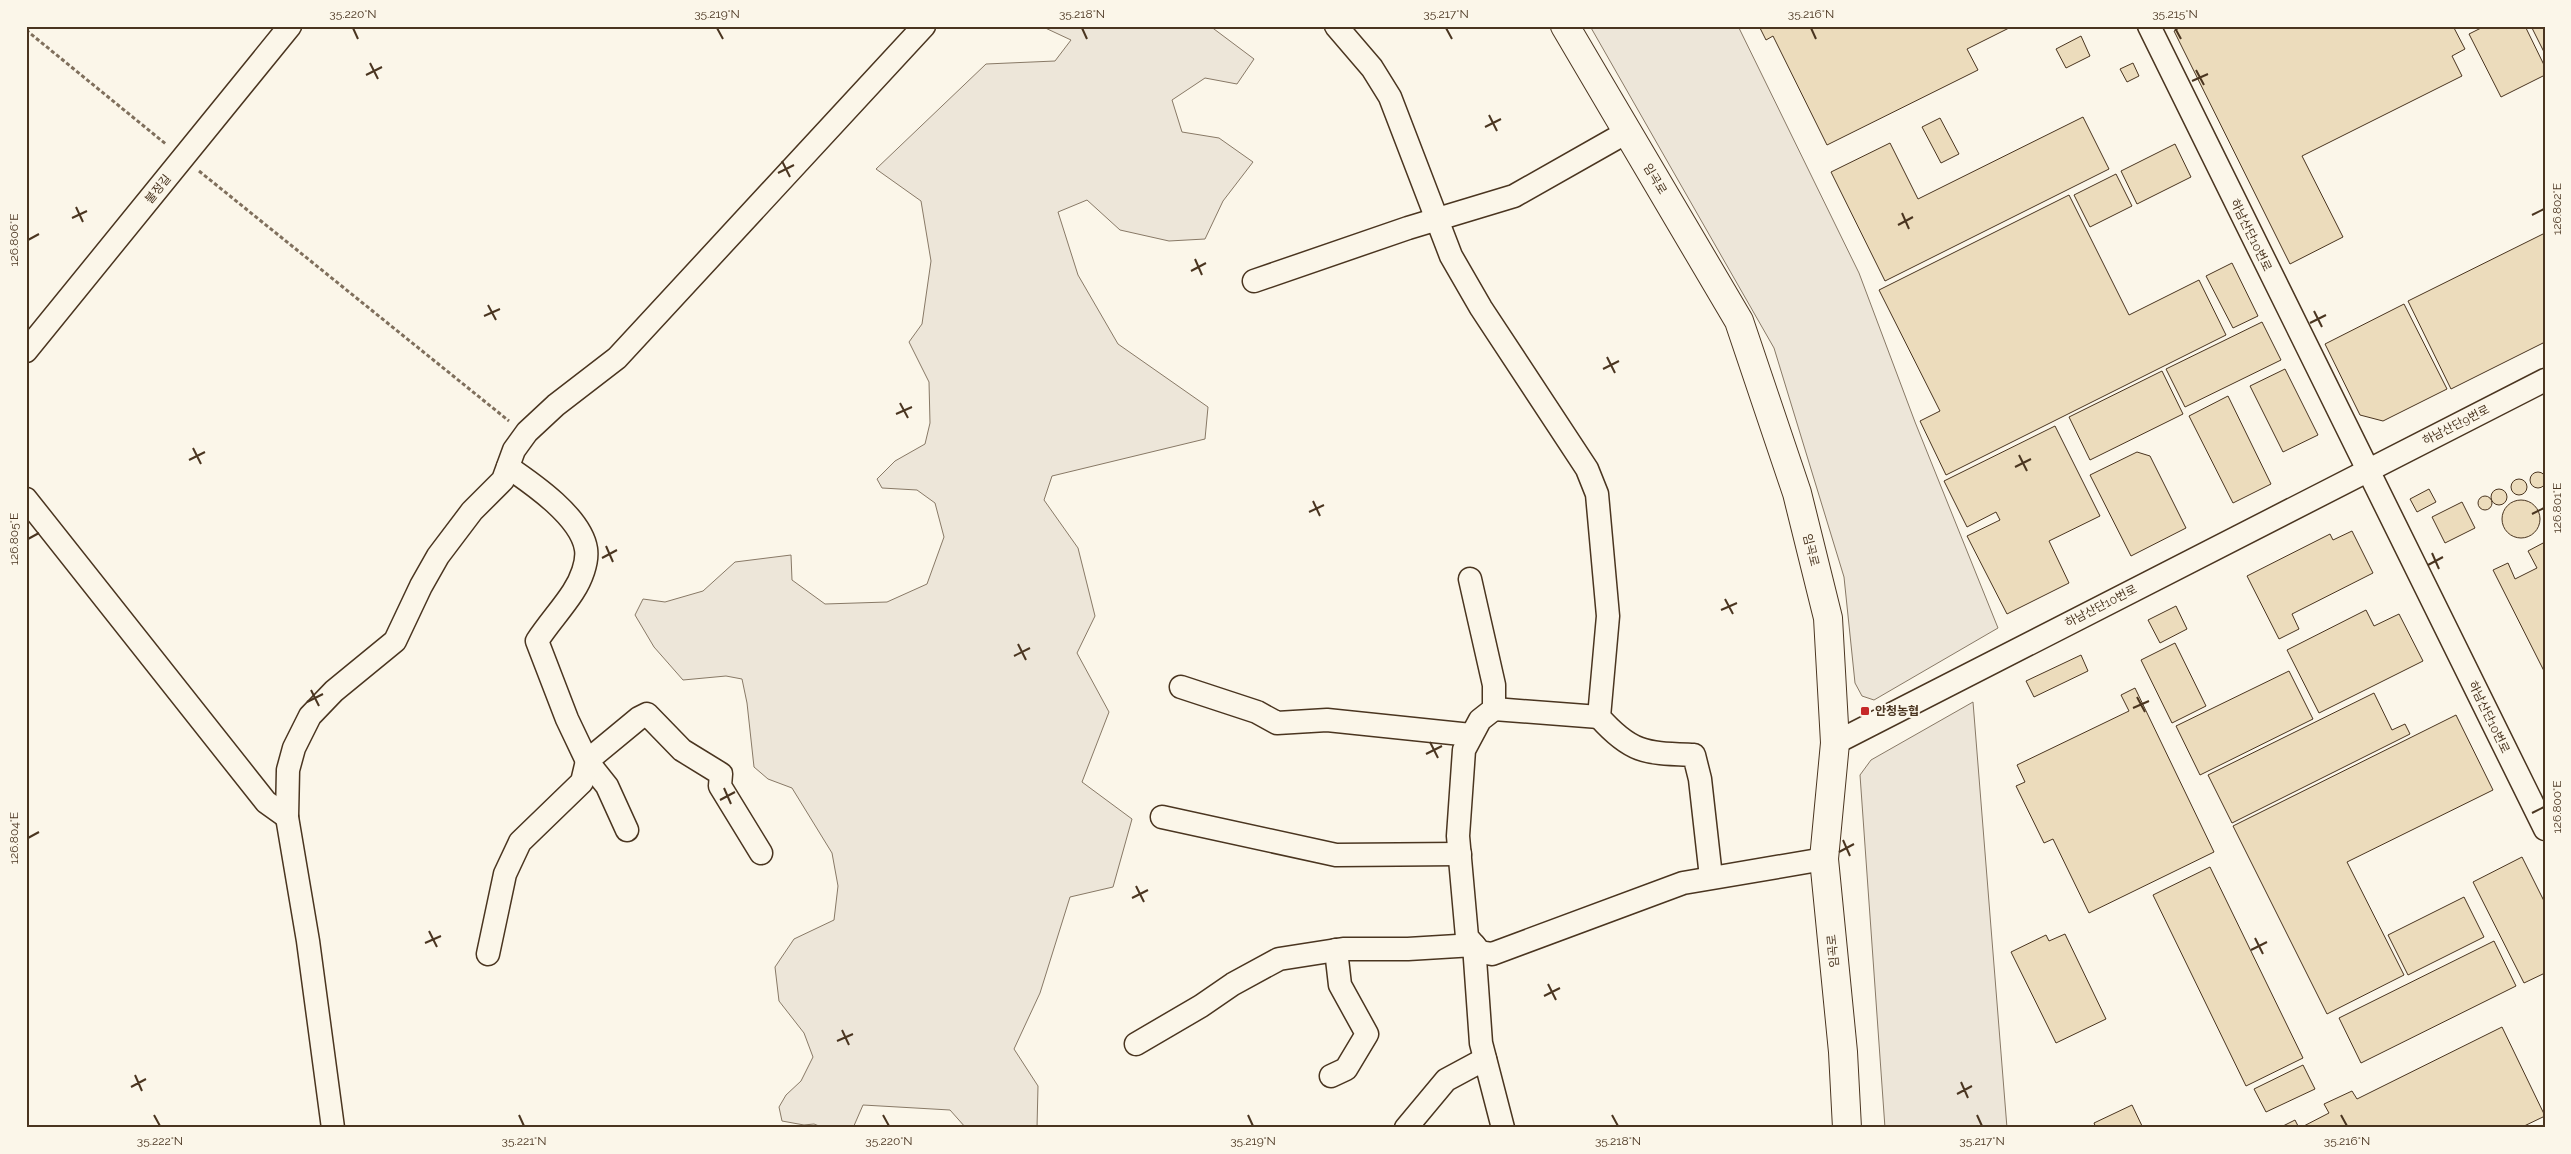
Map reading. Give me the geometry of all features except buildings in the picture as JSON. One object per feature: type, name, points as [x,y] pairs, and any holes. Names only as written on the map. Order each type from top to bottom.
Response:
[{"type":"main road","name":"임곡로","points":[[1564,26],[1739,321],[1797,493],[1828,618],[1835,743],[1824,859],[1843,1052],[1847,1128]]},
{"type":"street","name":"불정길","points":[[26,351],[290,26]]},
{"type":"street","points":[[333,1128],[308,941],[287,817],[288,770],[294,748],[310,716],[334,691],[395,641],[421,586],[438,556],[472,511],[503,480],[514,450],[527,432],[556,405],[617,358],[924,26]]},
{"type":"street","points":[[1336,26],[1372,68],[1390,97],[1436,220],[1452,256],[1476,299],[1587,469],[1596,494],[1608,616],[1599,717]]},
{"type":"street","name":"하남산단10번로","points":[[2149,26],[2545,830]]},
{"type":"street","points":[[1254,281],[1514,196],[1627,132]]},
{"type":"street","name":"하남산단9번로","points":[[2367,470],[2545,380]]},
{"type":"street","points":[[508,467],[534,484],[550,499],[574,524],[586,548],[586,562],[574,591],[537,642],[551,681],[587,761],[607,786],[627,830]]},
{"type":"street","name":"하남산단10번로","points":[[1835,743],[2367,470]]},
{"type":"street","points":[[26,499],[266,802],[287,817]]},
{"type":"street","points":[[1470,579],[1494,685],[1494,709]]},
{"type":"street","points":[[1181,687],[1257,712],[1277,723],[1327,720],[1471,735]]},
{"type":"street","points":[[1711,877],[1700,779],[1694,755],[1653,753],[1634,748],[1615,735],[1599,717],[1494,709],[1480,720],[1464,750],[1458,836],[1466,937],[1480,952],[1492,954],[1683,883],[1824,859]]},
{"type":"street","points":[[488,954],[505,874],[512,856],[528,832],[582,782],[587,761],[639,718],[647,714],[682,750],[721,774],[720,786],[761,853]]},
{"type":"street","points":[[1162,817],[1336,855],[1460,854]]},
{"type":"street","points":[[1136,1044],[1201,1006],[1233,984],[1279,959],[1336,950],[1408,950],[1474,945]]},
{"type":"street","points":[[1474,945],[1481,1043],[1504,1128]]},
{"type":"street","points":[[1331,1076],[1346,1069],[1367,1034],[1340,985],[1336,950]]},
{"type":"street","points":[[1406,1128],[1446,1080],[1485,1059]]},
{"type":"path","points":[[26,30],[513,424],[527,432]]},
{"type":"shaded area","points":[[1041,26],[1210,26],[1254,59],[1237,84],[1205,78],[1172,100],[1182,132],[1219,138],[1253,162],[1223,201],[1205,239],[1169,241],[1120,230],[1087,200],[1058,212],[1078,275],[1118,344],[1208,407],[1205,439],[1052,476],[1044,500],[1078,548],[1095,616],[1077,653],[1109,712],[1082,782],[1132,819],[1113,887],[1070,897],[1040,993],[1014,1049],[1038,1086],[1037,1128],[966,1128],[950,1110],[863,1105],[853,1128],[824,1128],[814,1124],[804,1125],[782,1121],[779,1107],[786,1095],[801,1081],[813,1057],[804,1033],[779,1001],[775,967],[794,939],[834,920],[838,886],[832,853],[792,788],[768,779],[754,767],[747,703],[742,679],[726,676],[683,680],[654,647],[635,615],[643,599],[665,602],[703,591],[735,562],[791,555],[792,580],[825,604],[887,602],[927,584],[944,537],[935,503],[917,490],[882,488],[877,479],[895,461],[925,444],[930,423],[929,382],[909,342],[922,324],[931,261],[921,201],[876,169],[986,64],[1055,61],[1071,40]]},
{"type":"shaded area","points":[[1590,26],[1738,26],[1859,273],[1915,422],[1998,628],[1874,700],[1862,696],[1855,683],[1844,577],[1774,348]]},
{"type":"shaded area","points":[[1973,702],[2007,1128],[1885,1128],[1860,775],[1871,760]]},
{"type":"place","name":"안청농협","points":[[1865,711]]}]
